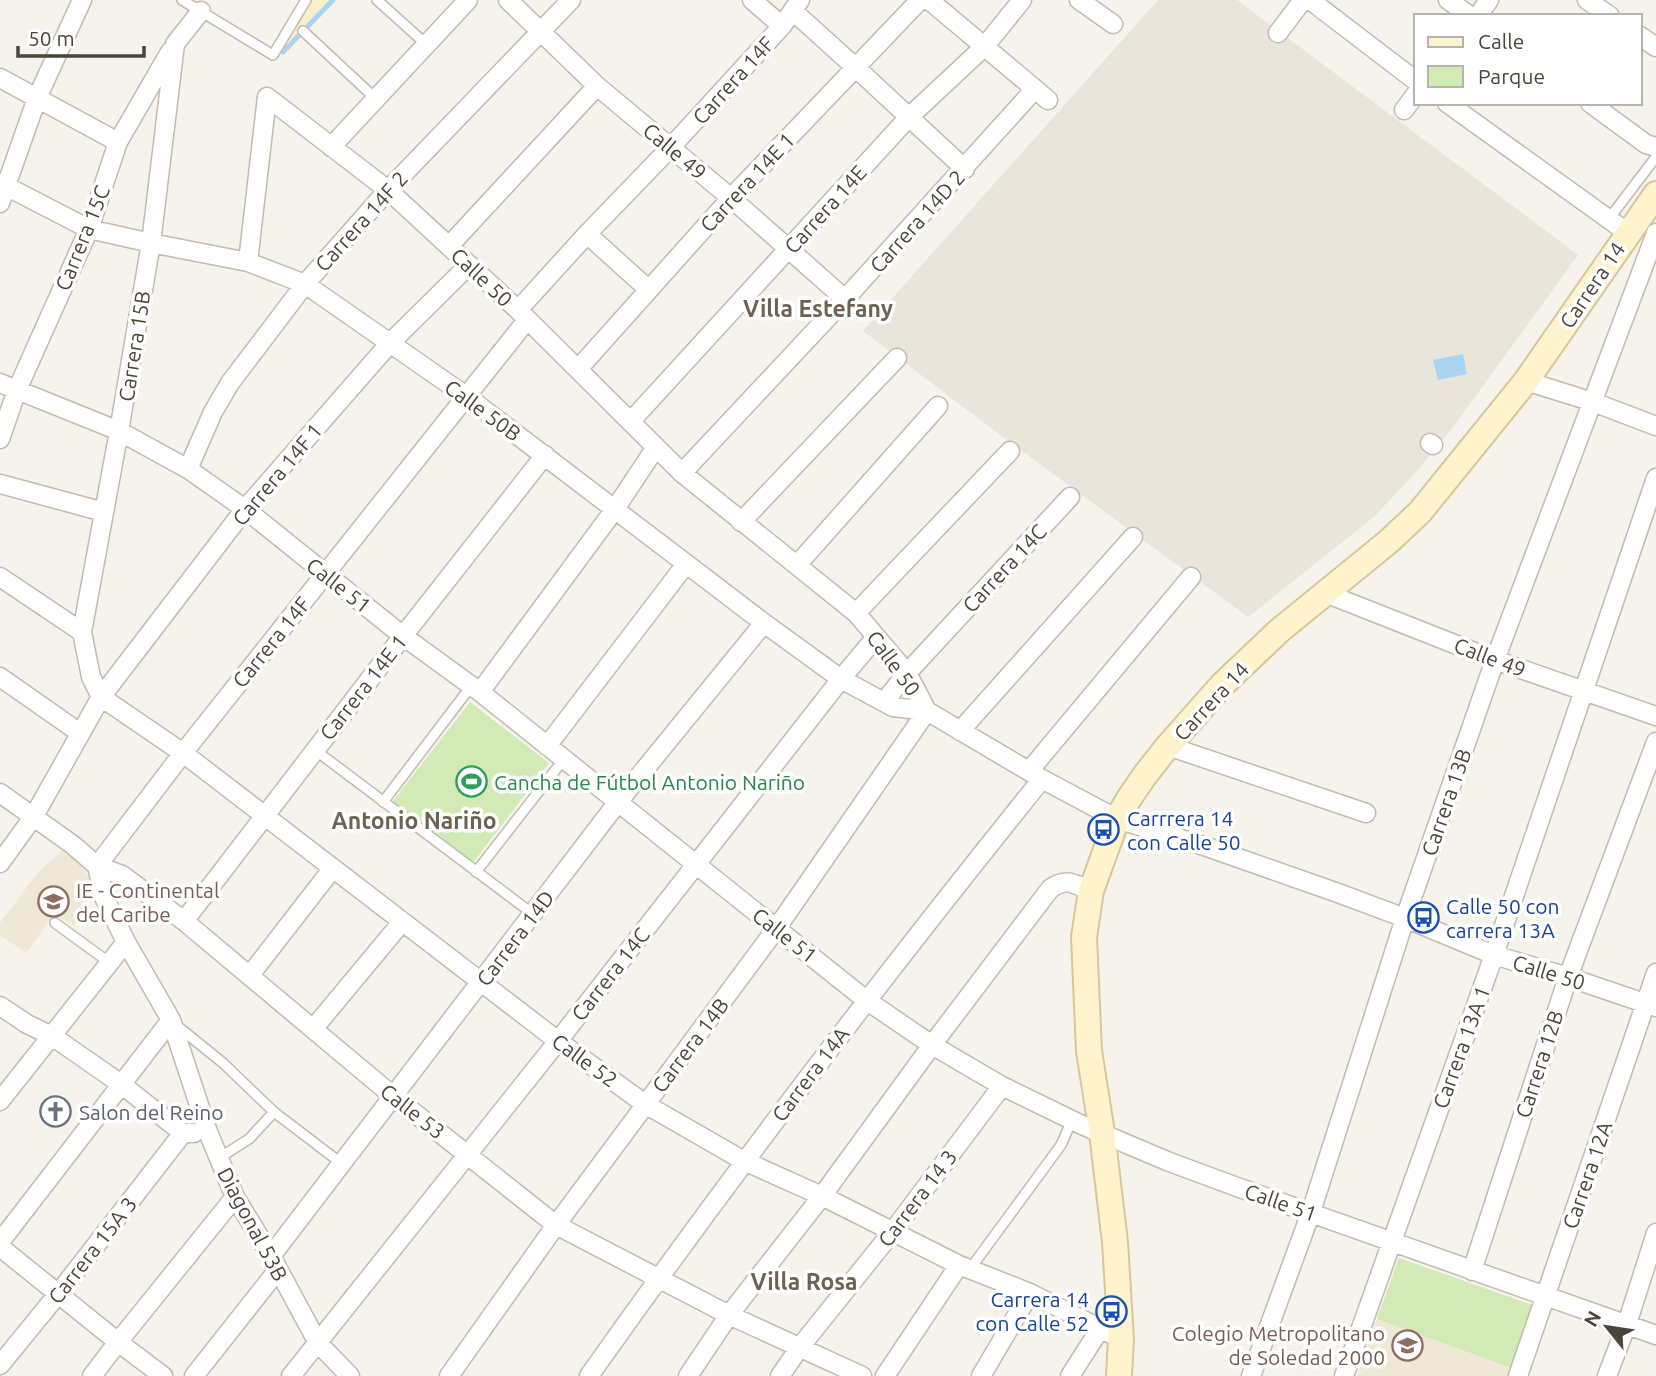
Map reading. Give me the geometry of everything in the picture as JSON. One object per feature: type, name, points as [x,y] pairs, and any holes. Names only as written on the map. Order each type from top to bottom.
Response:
[{"type":"main road","name":"Carrera 14","points":[[1119,1376],[1110,1334],[1115,1241],[1102,1133],[1088,1051],[1084,937],[1091,891],[1117,819],[1168,746],[1222,685],[1280,630],[1388,542],[1420,512],[1526,381],[1618,227],[1656,194]]},
{"type":"street","points":[[2,191],[37,98],[82,0]]},
{"type":"street","points":[[331,147],[468,0]]},
{"type":"street","name":"Calle 49","points":[[508,0],[597,86],[731,198],[845,299]]},
{"type":"street","name":"Carrera 14F 2","points":[[188,469],[213,412],[230,383],[305,284],[388,190],[571,0]]},
{"type":"street","points":[[752,0],[792,12],[855,66],[965,169]]},
{"type":"street","name":"Carrera 14E 1","points":[[578,369],[731,198],[920,0]]},
{"type":"street","points":[[929,0],[985,46]]},
{"type":"street","name":"Carrera 14E","points":[[631,421],[909,117],[985,46],[1022,0]]},
{"type":"street","points":[[1079,0],[1113,24]]},
{"type":"street","points":[[1278,33],[1303,0]]},
{"type":"street","points":[[1310,0],[1414,79]]},
{"type":"street","points":[[1448,0],[1467,14]]},
{"type":"street","points":[[1587,0],[1607,14]]},
{"type":"street","points":[[175,44],[204,6]]},
{"type":"street","name":"Carrera 14F","points":[[97,866],[183,752],[466,396],[522,315],[587,233],[671,147],[792,12]]},
{"type":"street","name":"Carrera 15C","points":[[0,439],[8,387],[89,229],[118,142],[175,44]]},
{"type":"street","name":"Carrera 15B","points":[[101,698],[91,677],[82,632],[120,431],[151,243],[175,44]]},
{"type":"street","name":"Carrera 14D 2","points":[[682,473],[965,169],[1042,94],[985,46]]},
{"type":"street","points":[[0,78],[118,142]]},
{"type":"street","points":[[449,246],[597,86]]},
{"type":"street","name":"Calle 50","points":[[248,262],[267,97],[388,190],[522,315],[682,473],[856,613],[906,673],[927,711],[1035,775],[1117,819],[1210,848],[1405,918],[1494,955],[1651,1005]]},
{"type":"street","points":[[1404,110],[1414,97]]},
{"type":"street","points":[[1450,105],[1618,227]]},
{"type":"street","points":[[1593,105],[1646,144],[1656,147]]},
{"type":"street","name":"Calle 50B","points":[[2,191],[89,229],[248,262],[305,284],[466,396],[841,679],[893,707],[927,711]]},
{"type":"street","points":[[587,233],[649,290]]},
{"type":"street","name":"Carrera 13B","points":[[1251,1376],[1311,1212],[1405,918],[1495,660],[1656,233]]},
{"type":"street","name":"Carrera 14F 1","points":[[0,863],[34,816],[101,698],[245,509],[390,343],[469,265]]},
{"type":"street","points":[[741,522],[897,358]]},
{"type":"street","points":[[1526,381],[1656,426]]},
{"type":"street","name":"Calle 51","points":[[8,387],[120,431],[188,469],[245,509],[866,1000],[932,1045],[1002,1086],[1072,1120],[1179,1166],[1656,1335]]},
{"type":"street","points":[[797,565],[938,406]]},
{"type":"street","points":[[476,689],[615,509],[656,447]]},
{"type":"street","points":[[856,613],[1010,451]]},
{"type":"street","name":"Carrera 14E 1","points":[[184,921],[545,455]]},
{"type":"street","name":"Carrera 13A 1","points":[[1344,1376],[1494,955],[1656,478]]},
{"type":"street","points":[[0,484],[104,512]]},
{"type":"street","name":"Carrera 14C","points":[[884,702],[906,673],[1070,497]]},
{"type":"street","points":[[960,732],[1133,537]]},
{"type":"street","points":[[547,746],[686,564]]},
{"type":"street","name":"Carrera 14A","points":[[589,1376],[744,1161],[1035,775],[1191,576]]},
{"type":"street","points":[[0,578],[82,632]]},
{"type":"street","name":"Calle 49","points":[[1325,593],[1495,660],[1656,716]]},
{"type":"street","name":"Carrera 14D","points":[[194,1376],[274,1264],[341,1163],[618,802],[764,623]]},
{"type":"street","name":"Carrera 14C","points":[[291,1376],[876,637]]},
{"type":"street","points":[[0,677],[80,733]]},
{"type":"street","name":"Calle 52","points":[[101,698],[183,752],[558,1041],[645,1104],[744,1161],[822,1196],[965,1267],[1030,1293],[1110,1334]]},
{"type":"street","name":"Carrera 14B","points":[[449,1376],[556,1225],[776,929],[927,711]]},
{"type":"street","name":"Carrera 12B","points":[[1472,1271],[1568,977],[1656,742]]},
{"type":"street","points":[[1168,746],[1366,813]]},
{"type":"street","name":"Calle 53","points":[[0,793],[73,845],[97,866],[121,875],[184,921],[393,1096],[556,1225],[729,1315],[862,1376]]},
{"type":"street","name":"Diagonal 53B","points":[[97,866],[104,897],[126,942],[171,1020],[208,1132],[235,1198],[318,1343],[349,1376]]},
{"type":"street","points":[[250,975],[333,868]]},
{"type":"street","points":[[688,1376],[729,1315],[822,1196],[932,1045],[1054,886],[1065,881],[1091,891]]},
{"type":"street","points":[[313,1029],[402,922]]},
{"type":"street","points":[[0,1101],[126,942]]},
{"type":"street","name":"Carrera 12A","points":[[1518,1376],[1651,1005],[1656,973]]},
{"type":"street","points":[[0,1006],[51,1036],[121,1084],[183,1133],[208,1132]]},
{"type":"street","points":[[163,1376],[58,1294],[0,1244],[171,1020]]},
{"type":"street","name":"Carrera 14 3","points":[[780,1376],[1002,1086]]},
{"type":"street","name":"Carrera 15A 3","points":[[0,1365],[183,1133]]},
{"type":"street","points":[[92,1376],[235,1198]]},
{"type":"street","points":[[1607,1376],[1656,1233]]},
{"type":"street","points":[[885,1376],[965,1267]]},
{"type":"street","points":[[981,1376],[1030,1293]]},
{"type":"street","points":[[1070,1376],[1110,1334]]},
{"type":"lane","points":[[182,0],[204,6],[273,55],[306,0]]},
{"type":"lane","points":[[377,0],[427,45]]},
{"type":"lane","points":[[303,31],[376,99]]},
{"type":"lane","points":[[1618,227],[1656,157]]},
{"type":"lane","points":[[383,802],[476,689]]},
{"type":"lane","points":[[315,750],[533,915]]},
{"type":"lane","points":[[477,872],[564,759]]},
{"type":"lane","points":[[55,923],[110,963]]},
{"type":"lane","points":[[171,1020],[223,1063],[274,1112],[341,1163]]},
{"type":"lane","points":[[219,1158],[249,1139],[274,1112]]},
{"type":"lane","points":[[965,1267],[1061,1144],[1072,1120]]},
{"type":"shaded area","points":[[1158,0],[1237,0],[1578,255],[1451,430],[1416,472],[1375,516],[1248,617],[863,331]]},
{"type":"shaded area","name":"IE - Continental del Caribe","points":[[67,847],[98,892],[74,926],[54,914],[26,953],[0,935],[0,923],[39,871]]},
{"type":"shaded area","name":"Colegio Metropolitano de Soledad 2000","points":[[1377,1319],[1517,1370],[1515,1376],[1357,1376]]},
{"type":"green space","name":"Cancha de Fútbol Antonio Nariño","points":[[470,702],[549,763],[473,863],[393,801]]},
{"type":"green space","points":[[1399,1258],[1538,1307],[1517,1370],[1377,1319]]},
{"type":"sand","points":[[309,0],[329,0],[284,48],[279,49]]},
{"type":"water","points":[[1463,354],[1467,374],[1438,380],[1433,360]]},
{"type":"waterway","points":[[283,52],[333,0]]},
{"type":"place","name":"Cancha de Fútbol Antonio Nariño","points":[[471,782]]},
{"type":"place","name":"Carrrera 14 con Calle 50","points":[[1104,830]]},
{"type":"place","name":"IE - Continental del Caribe","points":[[53,902]]},
{"type":"place","name":"Calle 50 con carrera 13A","points":[[1423,918]]},
{"type":"place","name":"Salon del Reino","points":[[56,1112]]},
{"type":"place","name":"Carrera 14 con Calle 52","points":[[1112,1311]]},
{"type":"place","name":"Colegio Metropolitano de Soledad 2000","points":[[1408,1345]]},
{"type":"district","name":"Villa Estefany","points":[[818,308]]},
{"type":"district","name":"Antonio Nariño","points":[[414,820]]},
{"type":"district","name":"Villa Rosa","points":[[804,1281]]}]
